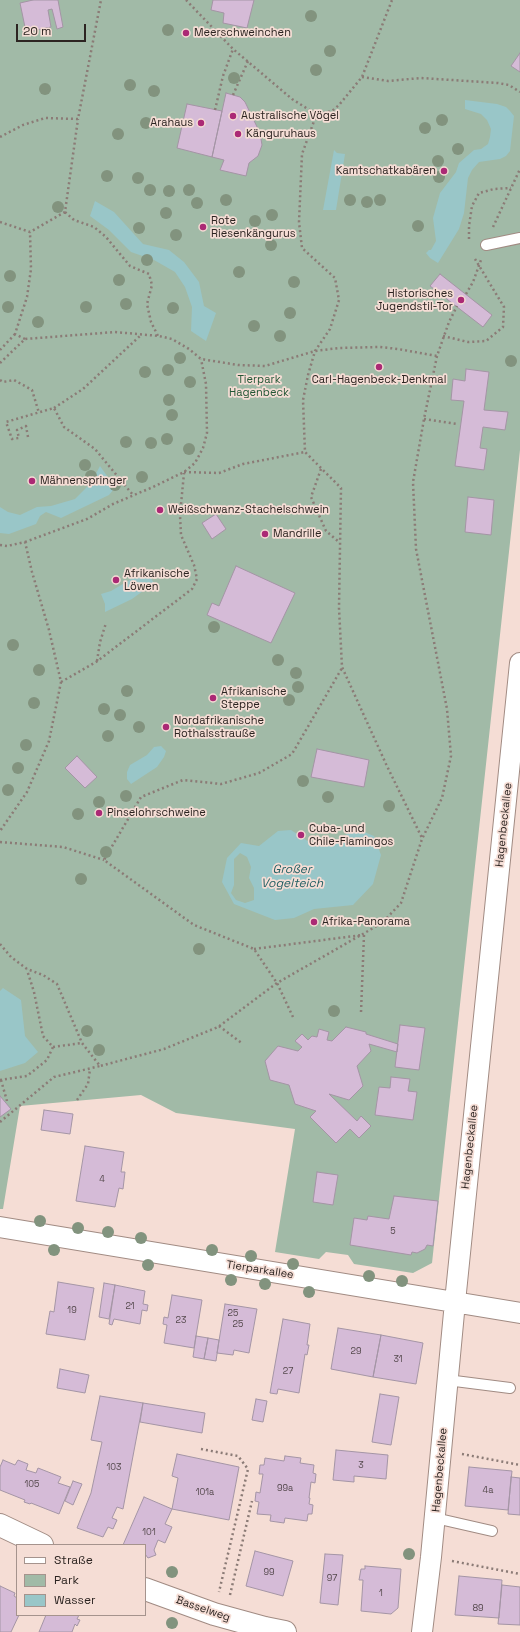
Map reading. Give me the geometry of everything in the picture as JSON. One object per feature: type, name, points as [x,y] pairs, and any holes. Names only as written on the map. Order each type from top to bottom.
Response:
[{"type":"street","name":"Hagenbeckallee","points":[[422,1632],[432,1558],[454,1302],[520,663]]},
{"type":"street","name":"Tierparkallee","points":[[0,1226],[520,1313]]},
{"type":"street","points":[[0,1526],[40,1544]]},
{"type":"street","name":"Basselweg","points":[[146,1589],[219,1615],[285,1632]]},
{"type":"lane","points":[[486,245],[520,238]]},
{"type":"lane","points":[[448,1380],[510,1388]]},
{"type":"lane","points":[[435,1518],[492,1531]]},
{"type":"path","points":[[65,212],[78,120],[101,0]]},
{"type":"path","points":[[186,0],[233,49],[292,99],[317,113],[332,111],[362,78],[392,0]]},
{"type":"path","points":[[189,4],[190,0]]},
{"type":"path","points":[[215,110],[223,76],[233,49]]},
{"type":"path","points":[[233,95],[248,61]]},
{"type":"path","points":[[362,78],[388,81],[421,78],[491,82],[508,86],[520,92]]},
{"type":"path","points":[[317,113],[302,154],[299,222],[302,248],[335,278],[339,300],[330,329],[315,351],[308,375],[303,400],[305,452],[341,488],[340,608],[342,667],[422,839]]},
{"type":"path","points":[[0,137],[23,125],[45,118],[78,120]]},
{"type":"path","points":[[469,240],[468,226],[472,206],[479,193],[494,189],[511,188]]},
{"type":"path","points":[[0,222],[30,232],[65,212]]},
{"type":"path","points":[[65,212],[74,220],[94,227],[106,237],[130,266],[148,274],[152,285],[147,304],[151,322],[158,336]]},
{"type":"path","points":[[0,350],[15,334],[27,297],[31,270],[30,232]]},
{"type":"path","points":[[443,336],[468,342],[486,341],[503,327],[504,307],[472,254]]},
{"type":"path","points":[[0,1122],[54,1077],[164,1049],[219,1026],[277,983],[382,923],[401,903],[422,839],[442,798],[451,756],[447,709],[416,549],[413,482],[437,356],[443,336],[457,306]]},
{"type":"path","points":[[15,334],[24,339],[115,332],[158,336],[172,339],[189,349],[201,359],[238,365],[265,366],[315,351],[339,348],[380,347],[437,356]]},
{"type":"path","points":[[28,437],[26,426],[17,430],[19,438],[12,439],[6,422],[54,408],[83,389],[142,334]]},
{"type":"path","points":[[0,363],[24,339]]},
{"type":"path","points":[[0,545],[7,546],[25,542],[87,519],[184,472],[195,462],[203,448],[207,433],[206,384],[201,359]]},
{"type":"path","points":[[0,380],[3,382],[14,380],[32,390],[39,413]]},
{"type":"path","points":[[54,408],[64,427],[95,450],[133,496]]},
{"type":"path","points":[[424,418],[456,424]]},
{"type":"path","points":[[184,472],[219,473],[243,464],[305,452]]},
{"type":"path","points":[[321,469],[311,497],[326,531],[340,542]]},
{"type":"path","points":[[61,682],[96,662],[192,589],[197,579],[194,564],[181,535],[180,515],[184,472]]},
{"type":"path","points":[[0,831],[27,792],[49,741],[61,682],[25,542]]},
{"type":"path","points":[[96,662],[106,623]]},
{"type":"path","points":[[104,860],[141,797],[183,780],[221,784],[259,773],[292,754],[342,667]]},
{"type":"path","points":[[0,842],[63,847],[104,860],[194,925],[254,949],[364,934]]},
{"type":"path","points":[[360,1012],[364,934]]},
{"type":"path","points":[[0,944],[11,957],[27,970],[43,975],[57,984],[82,1043],[100,1066]]},
{"type":"path","points":[[254,949],[277,983],[292,1017]]},
{"type":"path","points":[[27,970],[34,992],[43,1036],[53,1047]]},
{"type":"path","points":[[219,1026],[243,1044]]},
{"type":"path","points":[[53,1047],[82,1043]]},
{"type":"path","points":[[7,1101],[0,1080],[27,1076],[47,1060],[53,1047]]},
{"type":"path","points":[[77,1100],[88,1084],[90,1069]]},
{"type":"path","points":[[201,1449],[238,1456],[248,1469],[219,1615]]},
{"type":"path","points":[[442,1450],[520,1465]]},
{"type":"path","points":[[219,1615],[252,1500]]},
{"type":"path","points":[[432,1558],[520,1574]]},
{"type":"green space","name":"Tierpark Hagenbeck","points":[[0,0],[520,0],[520,450],[432,1263],[413,1273],[354,1264],[348,1255],[326,1252],[319,1259],[275,1252],[295,1129],[176,1113],[141,1095],[20,1106],[3,1209],[0,1209]]},
{"type":"water","points":[[465,100],[497,104],[506,107],[510,111],[514,116],[510,151],[506,156],[500,159],[479,162],[472,170],[468,178],[464,213],[459,229],[438,263],[430,258],[426,253],[431,250],[436,241],[433,218],[440,193],[456,172],[459,163],[474,150],[481,149],[488,144],[490,137],[491,129],[487,120],[481,114],[465,109]]},
{"type":"water","points":[[334,150],[337,153],[345,154],[336,210],[323,210]]},
{"type":"water","points":[[95,201],[114,212],[143,244],[169,250],[184,262],[199,282],[204,306],[216,313],[206,341],[191,331],[192,307],[185,287],[175,272],[154,260],[131,252],[109,230],[90,216]]},
{"type":"water","points":[[100,466],[112,483],[114,489],[109,495],[61,518],[46,512],[40,516],[36,524],[9,534],[0,533],[0,507],[8,512],[20,515],[37,507],[51,506],[75,499],[91,483]]},
{"type":"water","points":[[144,568],[154,583],[132,599],[105,612],[105,604],[101,594],[111,591],[128,581]]},
{"type":"water","points":[[161,746],[166,751],[157,767],[131,784],[127,779],[127,772],[130,765],[147,755],[154,747]]},
{"type":"water","name":"Großer Vogelteich","points":[[291,830],[312,844],[329,846],[353,830],[362,831],[374,836],[381,855],[373,884],[353,905],[314,909],[294,918],[275,920],[234,904],[222,882],[227,858],[241,843],[259,846],[278,831]],"holes":[[[240,853],[247,857],[251,867],[249,878],[254,888],[254,900],[245,903],[236,900],[231,893],[234,885],[234,859]]]},
{"type":"water","points":[[3,988],[21,1000],[25,1036],[38,1052],[25,1063],[0,1071],[0,991]]},
{"type":"building","points":[[33,0],[58,0],[63,27],[57,29],[52,9],[48,10],[51,27],[26,32],[20,3]]},
{"type":"building","points":[[213,0],[254,0],[247,28],[223,23],[224,13],[211,10]]},
{"type":"building","points":[[520,53],[520,72],[511,66]]},
{"type":"building","name":"Känguruhaus","points":[[226,93],[240,97],[245,102],[260,133],[262,145],[258,156],[249,163],[246,176],[220,170],[224,160],[212,157]]},
{"type":"building","name":"Arahaus","points":[[187,104],[222,111],[212,157],[177,148]]},
{"type":"building","name":"Historisches Jugendstil-Tor","points":[[440,274],[492,315],[483,327],[430,286]]},
{"type":"building","points":[[466,369],[489,372],[484,410],[508,412],[505,430],[483,427],[480,448],[487,449],[484,470],[455,466],[464,401],[451,400],[453,379],[465,381]]},
{"type":"building","points":[[468,497],[494,500],[491,535],[465,532]]},
{"type":"building","points":[[216,514],[226,529],[212,539],[202,523]]},
{"type":"building","points":[[236,566],[295,593],[271,643],[207,615],[212,603],[219,606]]},
{"type":"building","points":[[317,749],[369,760],[364,787],[311,777]]},
{"type":"building","points":[[77,756],[97,777],[85,788],[65,768]]},
{"type":"building","points":[[400,1025],[425,1028],[419,1070],[395,1067]]},
{"type":"building","points":[[346,1027],[366,1032],[366,1034],[398,1044],[397,1052],[369,1044],[371,1051],[357,1066],[363,1086],[349,1100],[329,1094],[357,1121],[361,1116],[371,1126],[359,1138],[350,1129],[336,1143],[310,1117],[316,1111],[295,1104],[289,1085],[270,1080],[265,1061],[278,1046],[298,1051],[302,1047],[295,1041],[302,1034],[308,1040],[312,1036],[317,1037],[319,1029],[329,1032],[327,1040],[332,1041]]},
{"type":"building","points":[[391,1077],[410,1079],[408,1091],[417,1092],[413,1120],[375,1115],[379,1087],[390,1088]]},
{"type":"building","points":[[0,1096],[11,1109],[0,1117]]},
{"type":"building","points":[[44,1110],[73,1114],[70,1134],[41,1130]]},
{"type":"building","points":[[85,1146],[124,1152],[121,1172],[125,1172],[123,1189],[119,1188],[115,1207],[76,1201]]},
{"type":"building","points":[[317,1172],[338,1175],[333,1205],[313,1202]]},
{"type":"building","points":[[394,1196],[438,1201],[433,1246],[427,1245],[425,1249],[417,1253],[412,1252],[411,1255],[350,1245],[354,1218],[367,1220],[368,1216],[389,1219]]},
{"type":"building","points":[[58,1282],[94,1288],[85,1340],[46,1334],[50,1311],[54,1312]]},
{"type":"building","points":[[104,1283],[115,1285],[109,1319],[99,1317]]},
{"type":"building","points":[[115,1285],[145,1291],[143,1304],[148,1305],[147,1311],[142,1310],[140,1324],[114,1319],[112,1325],[109,1324]]},
{"type":"building","points":[[172,1295],[202,1300],[194,1348],[164,1343],[167,1325],[163,1324],[164,1317],[168,1318]]},
{"type":"building","points":[[225,1304],[257,1309],[249,1353],[234,1350],[233,1355],[217,1353]]},
{"type":"building","points":[[283,1319],[310,1324],[307,1345],[309,1345],[307,1355],[305,1354],[299,1393],[278,1389],[277,1394],[270,1393]]},
{"type":"building","points":[[338,1328],[381,1335],[373,1377],[331,1369]]},
{"type":"building","points":[[381,1335],[423,1343],[416,1384],[373,1377]]},
{"type":"building","points":[[196,1336],[208,1338],[204,1359],[193,1357]]},
{"type":"building","points":[[208,1338],[219,1340],[216,1361],[204,1359]]},
{"type":"building","points":[[60,1369],[89,1375],[85,1393],[57,1388]]},
{"type":"building","points":[[380,1394],[399,1397],[391,1445],[372,1442]]},
{"type":"building","points":[[100,1396],[143,1403],[123,1509],[117,1507],[112,1518],[117,1520],[113,1529],[108,1527],[103,1537],[77,1528],[91,1493],[102,1442],[91,1440]]},
{"type":"building","points":[[256,1399],[267,1401],[263,1422],[252,1420]]},
{"type":"building","points":[[143,1403],[205,1413],[202,1433],[140,1422]]},
{"type":"building","points":[[336,1450],[388,1455],[386,1479],[354,1476],[354,1482],[333,1480]]},
{"type":"building","points":[[177,1454],[239,1467],[229,1520],[172,1509],[178,1478],[172,1476]]},
{"type":"building","points":[[285,1456],[301,1458],[300,1463],[314,1465],[313,1473],[316,1474],[315,1483],[311,1482],[309,1498],[309,1504],[313,1505],[312,1514],[308,1514],[307,1521],[285,1518],[284,1523],[270,1521],[271,1515],[257,1514],[259,1502],[255,1501],[256,1492],[260,1493],[263,1474],[259,1474],[260,1465],[264,1465],[265,1458],[284,1461]]},
{"type":"building","points":[[3,1460],[15,1465],[18,1460],[28,1464],[26,1470],[36,1473],[38,1468],[61,1477],[58,1483],[70,1487],[59,1514],[31,1503],[24,1502],[25,1500],[0,1490],[0,1467]]},
{"type":"building","points":[[469,1467],[512,1471],[508,1510],[465,1506]]},
{"type":"building","points":[[511,1477],[520,1478],[520,1515],[508,1514]]},
{"type":"building","points":[[73,1481],[82,1484],[73,1505],[65,1501]]},
{"type":"building","points":[[144,1497],[172,1509],[165,1524],[172,1527],[165,1543],[158,1540],[154,1550],[156,1555],[148,1558],[146,1555],[146,1544],[123,1544]]},
{"type":"building","points":[[255,1551],[293,1561],[283,1596],[246,1586]]},
{"type":"building","points":[[325,1554],[343,1555],[338,1605],[320,1603]]},
{"type":"building","points":[[365,1566],[401,1569],[398,1608],[391,1614],[361,1611],[363,1580],[359,1580],[361,1569],[365,1569]]},
{"type":"building","points":[[459,1576],[502,1580],[499,1618],[455,1615]]},
{"type":"building","points":[[502,1585],[520,1587],[520,1625],[498,1624]]},
{"type":"building","points":[[0,1586],[15,1593],[16,1616],[19,1616],[11,1632],[0,1632]]},
{"type":"building","points":[[46,1616],[78,1616],[77,1619],[80,1620],[77,1626],[75,1624],[72,1632],[39,1632]]},
{"type":"place","name":"Meerschweinchen","points":[[186,33]]},
{"type":"place","name":"Australische Vögel","points":[[233,116]]},
{"type":"place","name":"Arahaus","points":[[201,123]]},
{"type":"place","name":"Känguruhaus","points":[[238,134]]},
{"type":"place","name":"Kamtschatkabären","points":[[444,171]]},
{"type":"place","name":"Rote Riesenkängurus","points":[[203,227]]},
{"type":"place","name":"Historisches Jugendstil-Tor","points":[[461,300]]},
{"type":"place","name":"Carl-Hagenbeck-Denkmal","points":[[379,367]]},
{"type":"place","name":"Mähnenspringer","points":[[32,481]]},
{"type":"place","name":"Weißschwanz-Stachelschwein","points":[[160,510]]},
{"type":"place","name":"Mandrille","points":[[265,534]]},
{"type":"place","name":"Afrikanische Löwen","points":[[116,580]]},
{"type":"place","name":"Afrikanische Steppe","points":[[213,698]]},
{"type":"place","name":"Nordafrikanische Rothalsstrauße","points":[[166,727]]},
{"type":"place","name":"Pinselohrschweine","points":[[99,813]]},
{"type":"place","name":"Cuba- und Chile-Flamingos","points":[[301,835]]},
{"type":"place","name":"Afrika-Panorama","points":[[314,922]]}]
